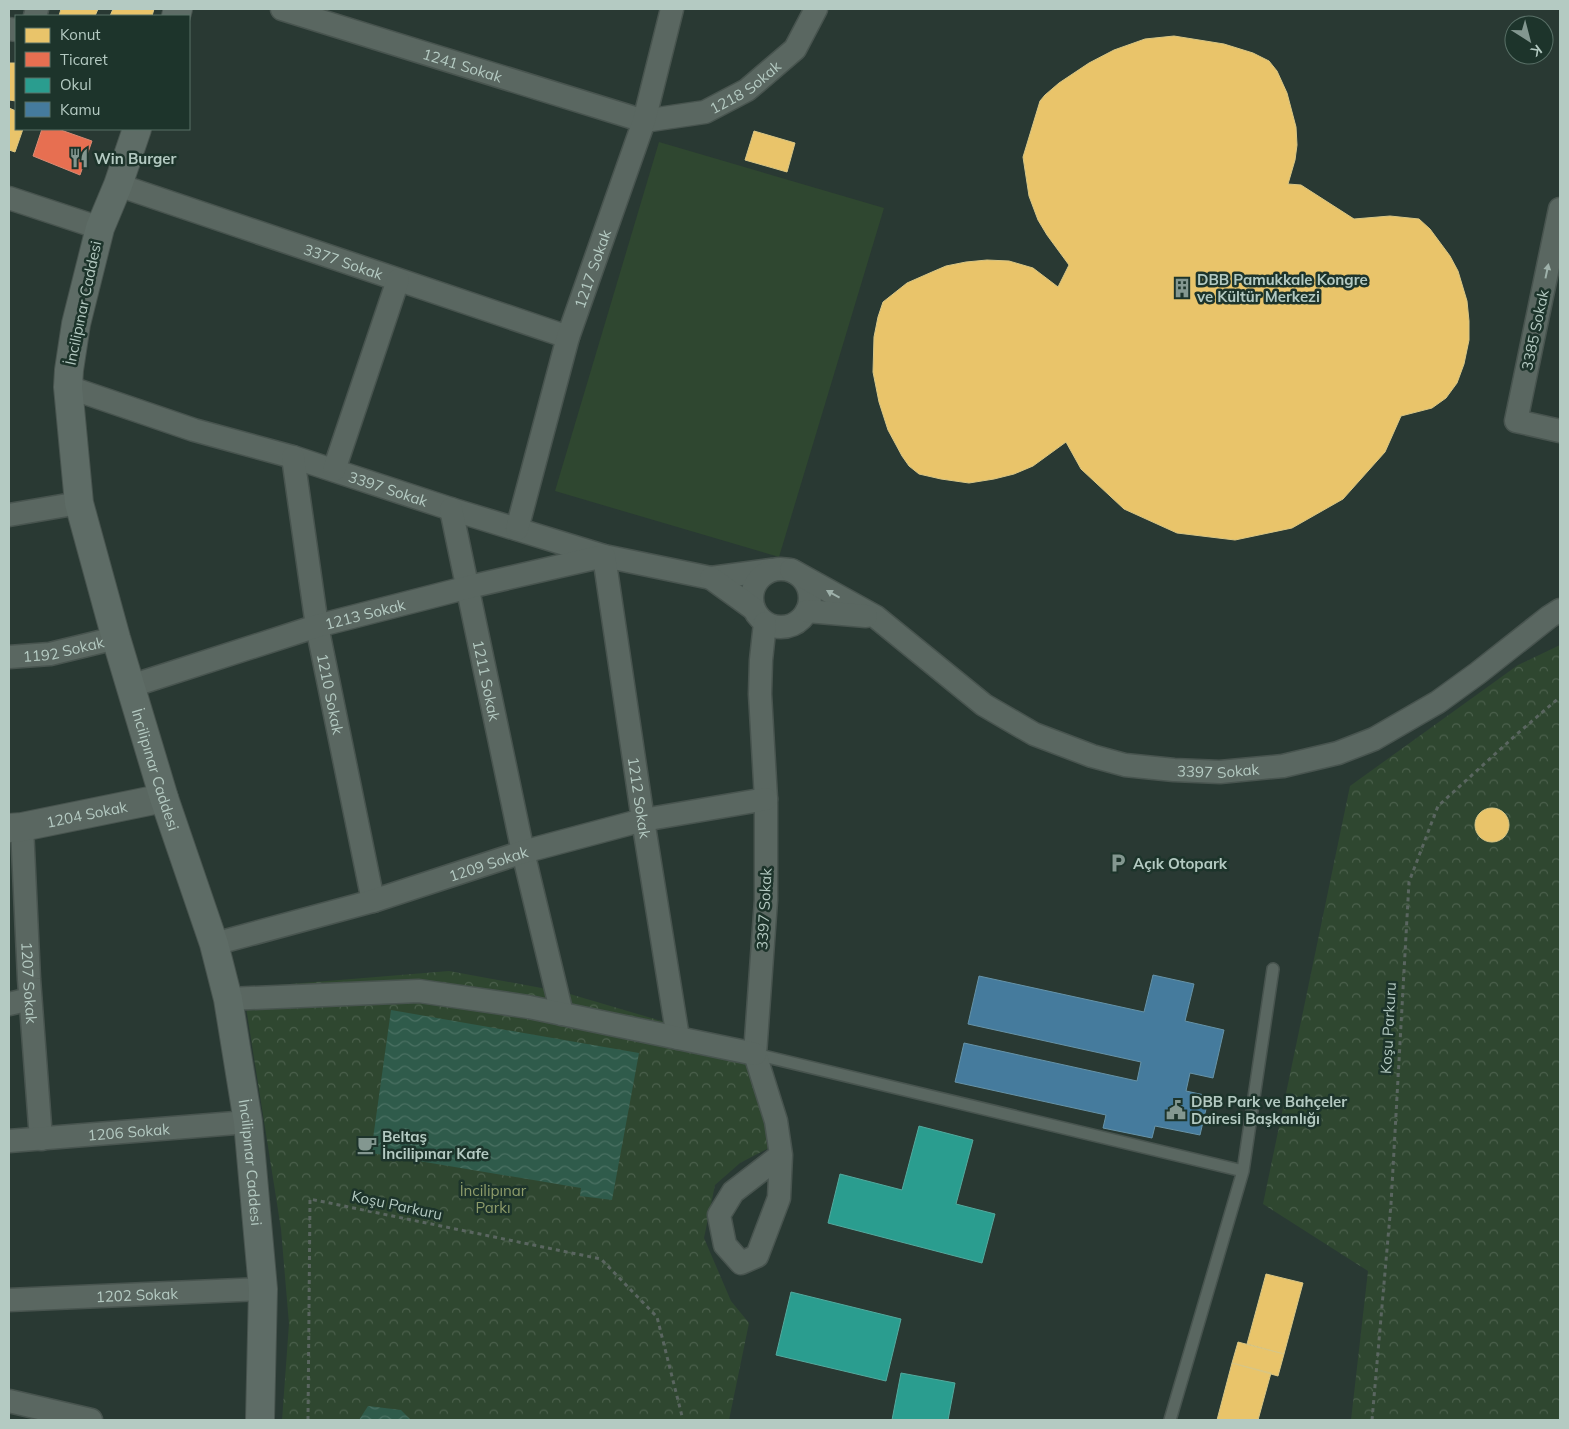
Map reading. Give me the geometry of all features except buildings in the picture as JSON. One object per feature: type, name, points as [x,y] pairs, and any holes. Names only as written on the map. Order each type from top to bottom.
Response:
[{"type":"main road","name":"İncilipınar Caddesi","points":[[137,130],[118,185],[100,228],[76,324],[68,387],[79,503],[116,638],[164,798],[214,944],[228,999],[248,1122],[263,1289],[260,1420]]},
{"type":"street","name":"1241 Sokak","points":[[282,9],[644,121]]},
{"type":"street","name":"1217 Sokak","points":[[517,529],[568,338],[644,121],[672,9]]},
{"type":"street","name":"1218 Sokak","points":[[644,121],[705,112],[747,90],[795,49],[816,9]]},
{"type":"street","name":"3377 Sokak","points":[[118,185],[568,338]]},
{"type":"street","points":[[9,198],[100,228]]},
{"type":"street","name":"3385 Sokak","points":[[1560,209],[1516,421],[1560,431]]},
{"type":"street","points":[[334,470],[398,280]]},
{"type":"street","name":"3397 Sokak","points":[[68,387],[194,430],[293,457],[451,509],[604,556],[711,578]]},
{"type":"street","name":"1210 Sokak","points":[[293,457],[316,626],[373,901]]},
{"type":"street","points":[[9,516],[79,503]]},
{"type":"street","name":"1211 Sokak","points":[[451,509],[469,587],[523,852],[562,1014]]},
{"type":"street","name":"1213 Sokak","points":[[131,686],[316,626],[469,587],[604,556]]},
{"type":"street","name":"1212 Sokak","points":[[604,556],[643,820],[678,1038]]},
{"type":"street","points":[[711,578],[781,568],[791,570],[806,582],[810,601],[804,615],[761,660]]},
{"type":"street","points":[[759,616],[752,599],[753,590],[756,581],[763,574],[771,570]]},
{"type":"street","name":"3397 Sokak","points":[[799,575],[876,617],[984,705],[1034,734],[1092,756],[1125,765],[1220,772],[1283,766],[1338,753],[1374,739],[1438,702],[1560,610]]},
{"type":"street","points":[[711,578],[774,626],[784,627],[793,624],[804,615],[876,617]]},
{"type":"street","name":"3397 Sokak","points":[[759,616],[760,694],[766,799],[766,900],[755,1054],[776,1121],[781,1155]]},
{"type":"street","name":"1192 Sokak","points":[[9,658],[50,654],[116,638]]},
{"type":"street","name":"1204 Sokak","points":[[16,827],[164,798]]},
{"type":"street","name":"1209 Sokak","points":[[214,944],[373,901],[523,852],[643,820],[766,799]]},
{"type":"street","name":"1207 Sokak","points":[[16,827],[41,1139]]},
{"type":"street","points":[[228,999],[419,991],[529,1007],[755,1054]]},
{"type":"street","points":[[9,1004],[30,999]]},
{"type":"street","name":"1206 Sokak","points":[[9,1141],[248,1122]]},
{"type":"street","name":"1202 Sokak","points":[[9,1300],[263,1289]]},
{"type":"street","points":[[9,1401],[91,1420]]},
{"type":"lane","points":[[1170,1420],[1243,1172],[1273,969]]},
{"type":"lane","points":[[755,1054],[1243,1172]]},
{"type":"path","name":"Koşu Parkuru","points":[[1372,1420],[1390,1204],[1408,882],[1438,806],[1560,697]]},
{"type":"path","name":"Koşu Parkuru","points":[[308,1420],[310,1199],[601,1259],[657,1317],[683,1420]]},
{"type":"green space","points":[[659,142],[884,208],[779,557],[555,491]]},
{"type":"green space","points":[[1560,645],[1560,1420],[1351,1420],[1368,1271],[1263,1204],[1350,786],[1518,665]]},
{"type":"green space","name":"İncilipınar Parkı","points":[[449,971],[563,992],[770,1053],[769,1148],[740,1163],[715,1185],[704,1238],[731,1301],[749,1323],[729,1420],[282,1420],[289,1324],[281,1229],[243,988]]},
{"type":"water","points":[[391,1010],[639,1053],[612,1200],[580,1196],[581,1188],[371,1153]]},
{"type":"water","points":[[368,1406],[401,1410],[411,1420],[359,1420]]},
{"type":"place","name":"Win Burger","points":[[79,158]]},
{"type":"place","name":"DBB Pamukkale Kongre ve Kültür Merkezi","points":[[1182,288]]},
{"type":"place","name":"Açık Otopark","points":[[1118,863]]},
{"type":"place","name":"DBB Park ve Bahçeler Dairesi Başkanlığı","points":[[1176,1110]]},
{"type":"place","name":"Beltaş İncilipınar Kafe","points":[[367,1145]]}]
